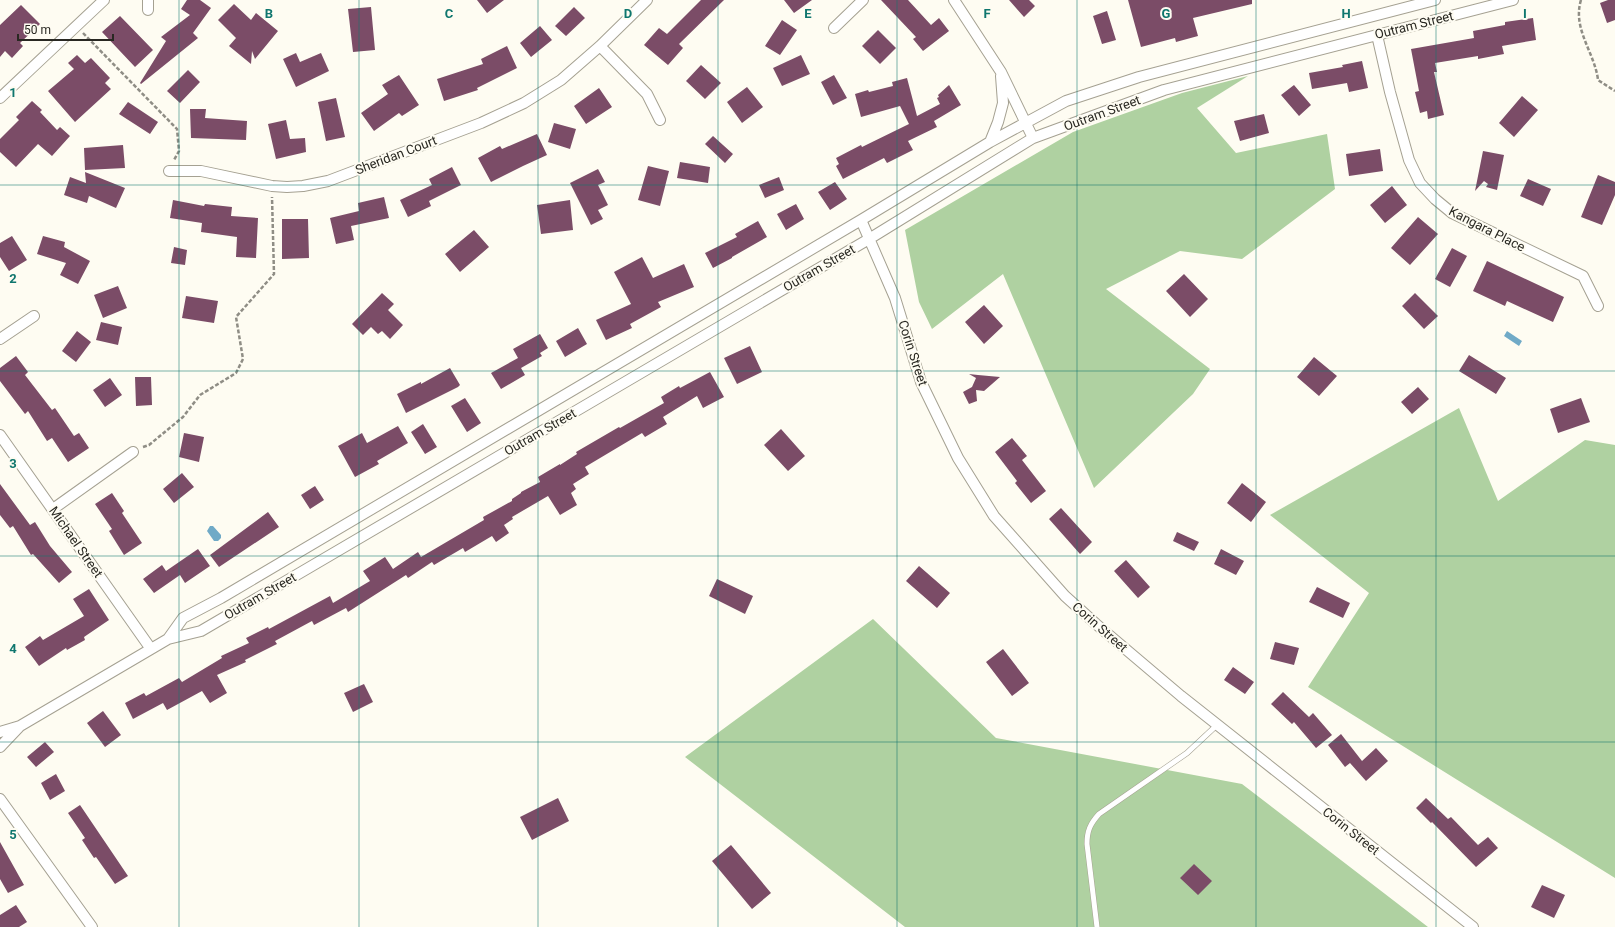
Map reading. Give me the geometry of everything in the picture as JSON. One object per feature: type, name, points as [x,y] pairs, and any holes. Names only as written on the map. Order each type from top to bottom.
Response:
[{"type":"street","points":[[0,98],[104,0]]},
{"type":"street","name":"Sheridan Court","points":[[169,171],[201,171],[272,186],[287,187],[303,186],[328,181],[481,123],[524,103],[561,80],[600,46],[647,0]]},
{"type":"street","points":[[834,28],[863,0]]},
{"type":"street","points":[[954,0],[1001,72],[1034,138]]},
{"type":"street","name":"Outram Street","points":[[168,639],[183,618],[228,594],[861,220],[990,142],[1066,101],[1139,77],[1435,0]]},
{"type":"street","name":"Outram Street","points":[[0,732],[20,726],[168,639],[201,631],[869,239],[1034,138],[1164,90],[1513,0]]},
{"type":"street","name":"Kangara Place","points":[[1377,35],[1390,92],[1409,160],[1420,183],[1452,214],[1583,276],[1598,306]]},
{"type":"street","points":[[600,46],[647,94],[660,120]]},
{"type":"street","points":[[990,142],[998,122],[1002,103],[1001,72]]},
{"type":"street","name":"Corin Street","points":[[861,220],[895,298],[921,382],[958,458],[994,516],[1065,596],[1181,696],[1472,927]]},
{"type":"street","points":[[0,339],[34,316]]},
{"type":"street","name":"Michael Street","points":[[0,435],[151,649]]},
{"type":"street","points":[[53,509],[133,452]]},
{"type":"street","name":"Outram Street","points":[[0,747],[20,726]]},
{"type":"street","points":[[1,799],[92,927]]},
{"type":"lane","points":[[1097,927],[1087,844],[1087,834],[1091,823],[1099,814],[1187,753],[1217,725]]},
{"type":"path","points":[[1581,0],[1580,22],[1583,38],[1594,60],[1598,80],[1615,91]]},
{"type":"path","points":[[76,25],[177,129],[178,151],[169,171]]},
{"type":"path","points":[[133,452],[149,445],[183,417],[200,395],[236,373],[243,359],[236,318],[274,274],[272,186]]},
{"type":"green space","points":[[1248,76],[1197,108],[1236,153],[1327,134],[1335,189],[1242,259],[1180,251],[1106,289],[1210,369],[1193,394],[1094,488],[1003,274],[932,329],[919,302],[905,230],[1073,132],[1182,93]]},
{"type":"green space","points":[[1459,408],[1498,501],[1585,440],[1615,445],[1615,878],[1308,687],[1369,593],[1270,515]]},
{"type":"green space","points":[[873,619],[996,738],[1242,784],[1428,927],[905,927],[685,757]]},
{"type":"water","points":[[1507,331],[1522,341],[1519,346],[1504,336]]},
{"type":"water","points":[[210,526],[213,526],[221,535],[221,538],[218,541],[214,541],[207,531]]},
{"type":"building","points":[[187,0],[200,0],[211,8],[193,33],[198,38],[141,84],[140,83],[166,41],[161,37],[190,15],[181,9]]},
{"type":"building","points":[[477,0],[504,0],[487,13]]},
{"type":"building","points":[[701,0],[724,0],[679,44],[683,48],[668,65],[644,45],[659,28],[667,34]]},
{"type":"building","points":[[784,0],[812,0],[794,13]]},
{"type":"building","points":[[881,0],[908,0],[931,25],[939,18],[949,31],[923,51],[913,39],[916,37]]},
{"type":"building","points":[[1009,0],[1029,0],[1035,6],[1024,17]]},
{"type":"building","points":[[1128,0],[1252,0],[1252,4],[1193,18],[1198,36],[1176,42],[1175,38],[1141,47]]},
{"type":"building","points":[[1608,0],[1615,0],[1615,20],[1607,23],[1600,3]]},
{"type":"building","points":[[234,4],[251,20],[256,13],[278,31],[255,59],[252,51],[251,64],[229,46],[236,38],[218,20]]},
{"type":"building","points":[[21,5],[40,24],[20,43],[23,46],[12,58],[5,51],[0,57],[0,25]]},
{"type":"building","points":[[371,7],[375,50],[353,52],[348,9]]},
{"type":"building","points":[[574,7],[585,18],[566,36],[555,26]]},
{"type":"building","points":[[1107,11],[1116,40],[1102,44],[1093,16]]},
{"type":"building","points":[[120,16],[153,50],[135,67],[102,32]]},
{"type":"building","points":[[1533,18],[1536,40],[1502,46],[1504,54],[1478,59],[1478,56],[1435,63],[1437,72],[1434,72],[1444,115],[1428,119],[1427,111],[1420,113],[1415,92],[1419,91],[1411,49],[1474,38],[1473,31],[1505,25],[1505,22]]},
{"type":"building","points":[[782,20],[797,30],[780,55],[765,46]]},
{"type":"building","points":[[540,26],[552,40],[531,57],[520,43]]},
{"type":"building","points":[[878,30],[896,48],[880,64],[862,46]]},
{"type":"building","points":[[507,46],[517,68],[477,88],[478,90],[444,101],[437,79],[483,64],[481,59]]},
{"type":"building","points":[[296,53],[300,62],[321,53],[329,71],[296,87],[283,59]]},
{"type":"building","points":[[77,55],[85,63],[91,58],[110,78],[105,83],[111,89],[75,122],[48,91],[74,69],[68,63]]},
{"type":"building","points":[[801,55],[810,74],[782,86],[773,68]]},
{"type":"building","points":[[1362,61],[1368,88],[1349,92],[1347,83],[1312,89],[1309,73],[1343,67],[1342,65]]},
{"type":"building","points":[[701,65],[721,83],[705,99],[686,81]]},
{"type":"building","points":[[188,70],[200,82],[180,103],[167,91]]},
{"type":"building","points":[[399,75],[419,105],[402,116],[399,113],[374,131],[361,113],[388,94],[382,85]]},
{"type":"building","points":[[834,75],[847,98],[833,105],[821,82]]},
{"type":"building","points":[[907,78],[917,116],[940,104],[937,98],[939,97],[938,95],[949,85],[961,105],[934,121],[937,127],[908,141],[913,150],[887,163],[884,158],[843,179],[836,166],[839,164],[836,158],[861,145],[862,147],[909,124],[900,106],[861,117],[855,94],[868,90],[869,92],[893,86],[892,82]]},
{"type":"building","points":[[1294,85],[1311,105],[1299,116],[1281,95]]},
{"type":"building","points":[[747,87],[763,107],[742,123],[727,102]]},
{"type":"building","points":[[599,88],[612,107],[586,124],[574,106]]},
{"type":"building","points":[[1522,96],[1538,110],[1514,137],[1499,123]]},
{"type":"building","points":[[336,98],[345,137],[326,141],[318,102]]},
{"type":"building","points":[[32,101],[42,110],[40,112],[57,130],[60,127],[70,136],[52,156],[38,144],[16,167],[0,152],[0,139],[19,120],[16,117]]},
{"type":"building","points":[[128,102],[158,122],[150,134],[119,114]]},
{"type":"building","points":[[190,109],[206,109],[205,118],[247,121],[246,140],[191,138]]},
{"type":"building","points":[[1264,114],[1269,133],[1240,141],[1234,121]]},
{"type":"building","points":[[286,120],[290,139],[305,138],[306,152],[276,159],[268,124]]},
{"type":"building","points":[[554,123],[576,129],[570,149],[548,142]]},
{"type":"building","points":[[537,134],[547,155],[491,182],[478,158],[500,146],[502,149]]},
{"type":"building","points":[[713,136],[733,154],[725,163],[705,144]]},
{"type":"building","points":[[123,145],[125,168],[85,170],[84,148]]},
{"type":"building","points":[[1380,149],[1383,171],[1349,176],[1346,154]]},
{"type":"building","points":[[1483,151],[1504,155],[1497,190],[1486,187],[1488,184],[1484,181],[1475,191]]},
{"type":"building","points":[[680,162],[710,167],[708,183],[677,178]]},
{"type":"building","points":[[648,166],[669,171],[660,206],[638,200]]},
{"type":"building","points":[[452,167],[461,185],[429,201],[431,206],[408,217],[400,200],[432,185],[429,179]]},
{"type":"building","points":[[598,169],[605,182],[598,185],[608,205],[598,210],[603,219],[591,225],[570,183]]},
{"type":"building","points":[[85,172],[125,188],[116,208],[89,196],[87,203],[64,195],[70,177],[86,183]]},
{"type":"building","points":[[1598,175],[1615,182],[1615,195],[1602,225],[1581,217]]},
{"type":"building","points":[[779,177],[784,190],[765,198],[759,185]]},
{"type":"building","points":[[1528,179],[1551,189],[1543,206],[1520,196]]},
{"type":"building","points":[[835,182],[847,199],[830,210],[818,192]]},
{"type":"building","points":[[1392,186],[1407,205],[1385,223],[1370,205]]},
{"type":"building","points":[[384,197],[389,218],[351,226],[354,240],[336,244],[330,218],[359,211],[358,203]]},
{"type":"building","points":[[173,200],[204,206],[205,204],[232,207],[231,216],[258,218],[256,258],[236,257],[237,237],[201,232],[202,223],[170,218]]},
{"type":"building","points":[[570,200],[573,230],[541,234],[537,205]]},
{"type":"building","points":[[796,204],[804,219],[786,230],[777,214]]},
{"type":"building","points":[[1418,217],[1438,234],[1410,265],[1391,248]]},
{"type":"building","points":[[282,219],[308,219],[309,258],[282,259]]},
{"type":"building","points":[[758,221],[767,237],[713,268],[705,253],[737,237],[735,234]]},
{"type":"building","points":[[474,230],[489,247],[460,272],[445,254]]},
{"type":"building","points":[[12,236],[27,260],[9,271],[0,257],[0,243]]},
{"type":"building","points":[[43,236],[65,242],[64,247],[90,261],[78,284],[60,275],[66,263],[37,254]]},
{"type":"building","points":[[174,247],[187,250],[185,265],[171,263]]},
{"type":"building","points":[[1452,248],[1467,256],[1450,287],[1435,279]]},
{"type":"building","points":[[642,257],[653,278],[684,264],[694,287],[658,302],[661,307],[630,324],[632,328],[606,340],[596,320],[631,304],[614,272]]},
{"type":"building","points":[[1487,261],[1564,297],[1553,322],[1507,301],[1505,306],[1473,291]]},
{"type":"building","points":[[1184,274],[1208,299],[1190,317],[1166,291]]},
{"type":"building","points":[[118,286],[127,308],[103,318],[94,295]]},
{"type":"building","points":[[382,293],[394,304],[388,310],[403,325],[390,339],[382,331],[378,334],[371,327],[363,335],[352,324]]},
{"type":"building","points":[[1415,293],[1438,316],[1424,329],[1402,306]]},
{"type":"building","points":[[186,296],[218,301],[214,323],[182,318]]},
{"type":"building","points":[[984,305],[1003,326],[984,344],[965,322]]},
{"type":"building","points":[[101,322],[122,327],[118,345],[96,340]]},
{"type":"building","points":[[578,328],[587,344],[565,357],[556,341]]},
{"type":"building","points":[[77,331],[91,342],[76,362],[62,351]]},
{"type":"building","points":[[540,334],[548,348],[540,353],[542,356],[521,368],[525,375],[501,389],[491,373],[518,358],[513,349]]},
{"type":"building","points":[[750,346],[762,372],[737,384],[724,358]]},
{"type":"building","points":[[1469,355],[1506,378],[1496,394],[1459,371]]},
{"type":"building","points":[[16,356],[28,372],[25,375],[52,410],[55,408],[74,436],[79,433],[89,448],[68,462],[52,438],[47,441],[28,411],[25,414],[0,381],[0,368]]},
{"type":"building","points":[[1314,357],[1337,376],[1319,396],[1297,377]]},
{"type":"building","points":[[450,368],[460,385],[406,413],[397,394],[421,382],[421,384]]},
{"type":"building","points":[[710,372],[724,397],[703,408],[697,396],[663,417],[667,424],[645,437],[642,433],[585,467],[589,474],[573,484],[576,489],[571,493],[577,505],[560,515],[548,496],[512,517],[513,519],[504,525],[509,533],[496,542],[492,536],[465,552],[463,548],[434,565],[432,562],[408,578],[406,575],[348,612],[346,608],[314,625],[312,621],[275,641],[277,644],[245,660],[246,662],[217,675],[227,693],[210,703],[202,691],[167,710],[163,703],[133,719],[125,703],[144,693],[146,696],[179,678],[182,682],[222,658],[221,656],[249,643],[246,638],[268,627],[269,629],[330,596],[333,603],[370,581],[363,571],[385,557],[393,569],[418,552],[421,557],[484,520],[483,517],[512,501],[512,499],[521,492],[540,482],[538,477],[577,454],[576,452],[664,403],[661,397],[679,386],[680,388]]},
{"type":"building","points":[[969,374],[1000,377],[984,391],[976,390],[977,401],[969,404],[963,392],[972,387],[976,378]]},
{"type":"building","points":[[135,377],[151,377],[152,405],[136,406]]},
{"type":"building","points":[[110,378],[122,395],[105,407],[93,390]]},
{"type":"building","points":[[1418,387],[1429,399],[1412,414],[1401,402]]},
{"type":"building","points":[[465,398],[481,423],[467,432],[451,406]]},
{"type":"building","points":[[1581,398],[1590,422],[1558,433],[1550,409]]},
{"type":"building","points":[[423,424],[437,447],[425,454],[411,432]]},
{"type":"building","points":[[398,426],[408,443],[377,461],[379,464],[355,477],[338,446],[362,433],[367,443]]},
{"type":"building","points":[[781,429],[805,456],[788,471],[764,445]]},
{"type":"building","points":[[184,433],[204,437],[199,462],[179,457]]},
{"type":"building","points":[[1012,438],[1027,456],[1022,460],[1046,491],[1031,503],[1015,483],[1017,481],[995,452]]},
{"type":"building","points":[[182,473],[194,487],[174,503],[163,489]]},
{"type":"building","points":[[1242,483],[1266,502],[1251,522],[1227,503]]},
{"type":"building","points":[[0,484],[30,525],[35,522],[50,546],[72,572],[59,583],[33,554],[31,555],[13,526],[10,528],[0,515]]},
{"type":"building","points":[[315,486],[324,500],[310,509],[301,495]]},
{"type":"building","points":[[112,493],[124,511],[122,513],[142,543],[124,555],[109,531],[112,529],[95,504]]},
{"type":"building","points":[[1061,508],[1092,542],[1080,554],[1049,519]]},
{"type":"building","points":[[268,512],[279,527],[219,567],[210,555]]},
{"type":"building","points":[[1177,532],[1199,542],[1194,551],[1173,541]]},
{"type":"building","points":[[198,549],[210,566],[185,583],[180,575],[154,593],[143,579],[162,565],[166,571]]},
{"type":"building","points":[[1221,549],[1244,561],[1236,575],[1214,564]]},
{"type":"building","points":[[1126,560],[1150,587],[1138,598],[1114,571]]},
{"type":"building","points":[[919,566],[950,593],[937,608],[906,581]]},
{"type":"building","points":[[717,579],[753,596],[745,614],[709,596]]},
{"type":"building","points":[[1317,587],[1350,603],[1343,618],[1309,602]]},
{"type":"building","points":[[89,589],[109,620],[84,637],[85,640],[67,650],[66,648],[39,666],[25,647],[40,636],[43,640],[84,616],[73,599]]},
{"type":"building","points":[[1275,642],[1299,648],[1294,665],[1270,659]]},
{"type":"building","points":[[1003,649],[1029,683],[1012,696],[986,662]]},
{"type":"building","points":[[1233,667],[1254,682],[1245,694],[1224,680]]},
{"type":"building","points":[[364,684],[373,702],[353,712],[344,693]]},
{"type":"building","points":[[1283,692],[1309,717],[1313,713],[1332,735],[1316,748],[1294,722],[1292,724],[1271,704]]},
{"type":"building","points":[[103,711],[121,735],[105,747],[87,723]]},
{"type":"building","points":[[1341,734],[1362,761],[1376,748],[1388,761],[1366,781],[1350,763],[1345,767],[1328,745]]},
{"type":"building","points":[[45,742],[54,752],[36,767],[27,757]]},
{"type":"building","points":[[56,774],[65,791],[50,800],[41,783]]},
{"type":"building","points":[[558,798],[569,821],[532,840],[520,817]]},
{"type":"building","points":[[1426,798],[1448,819],[1451,817],[1478,845],[1488,837],[1498,848],[1476,867],[1432,822],[1431,823],[1416,808]]},
{"type":"building","points":[[80,805],[128,876],[115,884],[96,857],[94,858],[82,840],[85,838],[68,813]]},
{"type":"building","points":[[0,842],[24,885],[8,893],[0,879]]},
{"type":"building","points":[[731,845],[771,893],[752,909],[712,861]]},
{"type":"building","points":[[1194,864],[1212,881],[1198,895],[1180,878]]},
{"type":"building","points":[[1542,885],[1565,895],[1554,918],[1531,907]]},
{"type":"building","points":[[16,905],[27,922],[19,927],[0,927],[0,915]]}]
